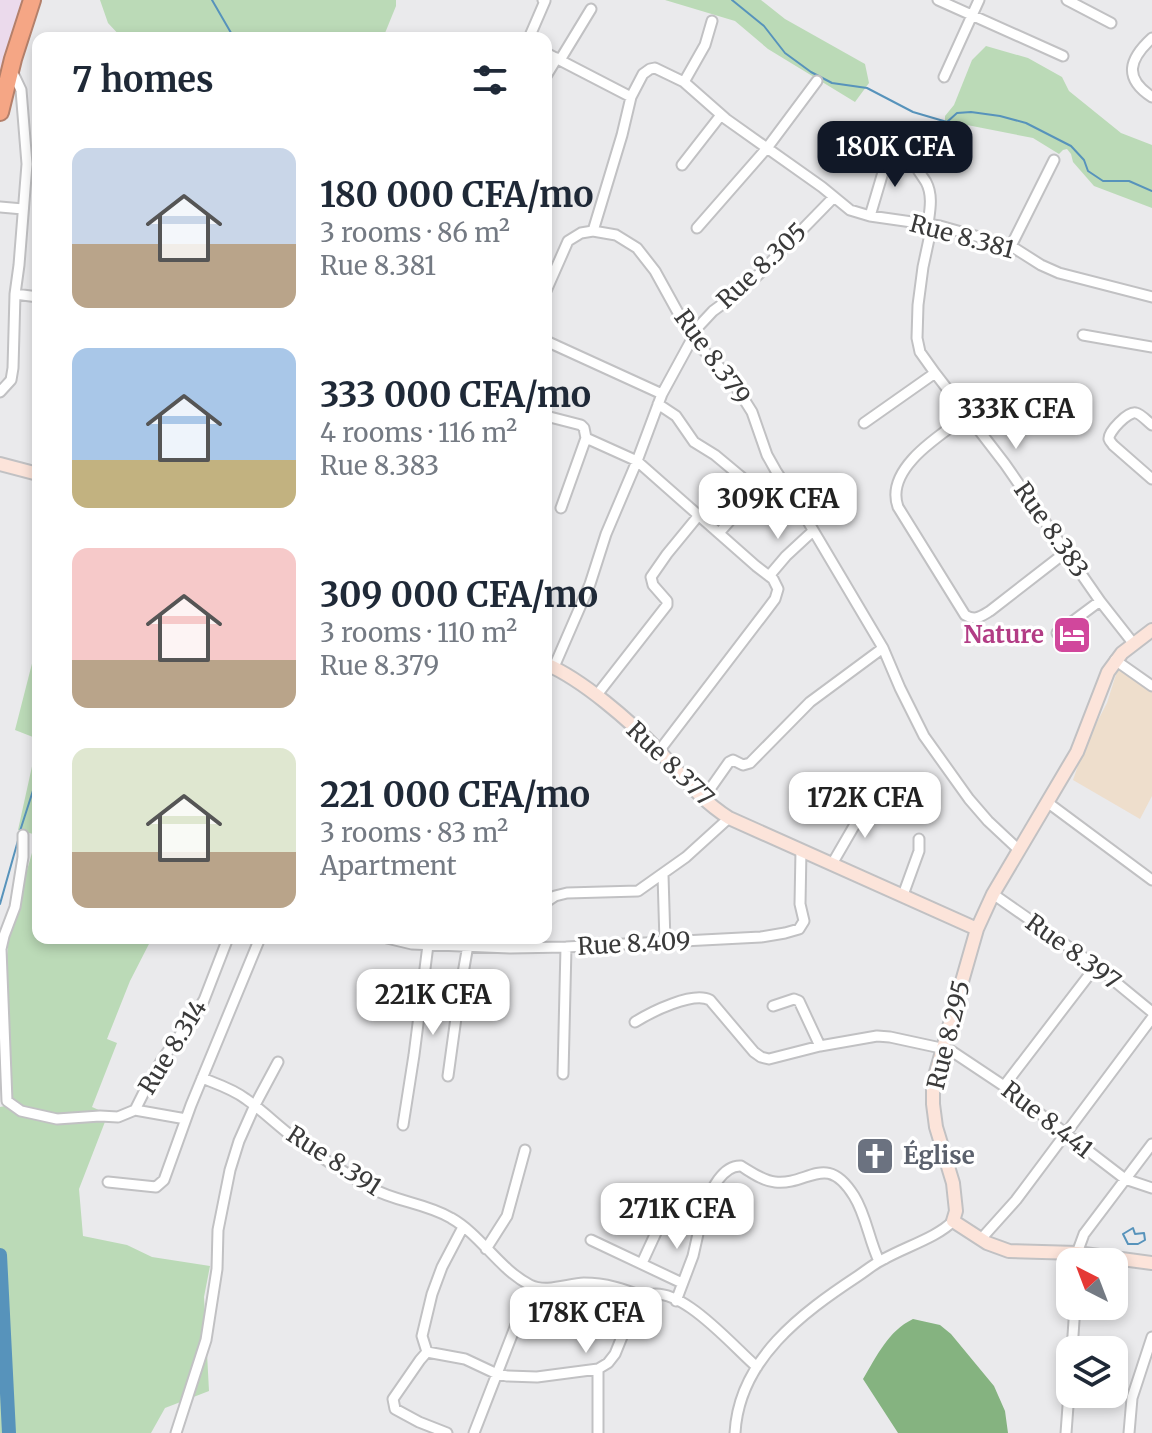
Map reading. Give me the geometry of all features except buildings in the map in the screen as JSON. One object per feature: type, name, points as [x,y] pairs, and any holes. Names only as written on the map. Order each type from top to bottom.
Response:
[{"type":"highway","points":[[0,112],[32,0]]},
{"type":"street","points":[[532,32],[545,0]]},
{"type":"street","points":[[938,0],[1063,56]]},
{"type":"street","points":[[944,77],[979,0]]},
{"type":"street","points":[[1067,0],[1111,23]]},
{"type":"street","points":[[552,68],[591,9]]},
{"type":"street","points":[[552,277],[568,241],[581,233],[593,231],[631,97],[643,74],[655,68],[684,82],[705,45],[712,21]]},
{"type":"street","points":[[1152,38],[1138,54],[1132,67],[1134,80],[1152,97]]},
{"type":"street","points":[[552,56],[631,97]]},
{"type":"street","points":[[0,392],[11,380],[13,368],[15,294],[27,164],[21,90],[11,68]]},
{"type":"street","points":[[697,228],[767,148],[817,81]]},
{"type":"street","name":"Rue 8.381","points":[[684,82],[721,115],[850,210],[870,216],[930,224],[1011,246],[1059,273],[1152,297]]},
{"type":"street","points":[[682,165],[721,115]]},
{"type":"street","name":"Rue 8.383","points":[[917,149],[912,158],[931,195],[920,292],[917,338],[920,352],[1133,643]]},
{"type":"street","points":[[870,216],[889,152]]},
{"type":"street","points":[[1011,246],[1054,160]]},
{"type":"street","points":[[27,164],[32,166]]},
{"type":"street","name":"Rue 8.305","points":[[552,662],[590,584],[606,534],[660,399],[692,338],[705,319],[748,284],[834,197]]},
{"type":"street","points":[[0,207],[23,209]]},
{"type":"street","name":"Rue 8.379","points":[[593,231],[616,235],[637,248],[655,271],[692,338],[729,377],[752,412],[767,455],[883,648],[924,736],[969,799],[994,828],[1019,850]]},
{"type":"street","points":[[15,294],[32,296]]},
{"type":"street","points":[[1083,335],[1152,347]]},
{"type":"street","points":[[552,344],[660,399],[694,442],[757,490]]},
{"type":"street","points":[[864,423],[935,373]]},
{"type":"street","points":[[1152,425],[1136,413],[1131,413],[1110,434],[1109,440],[1152,479]]},
{"type":"street","points":[[968,415],[916,453],[895,493],[898,507],[965,615],[972,619],[990,611],[1066,552]]},
{"type":"street","points":[[552,418],[581,425],[586,438],[561,508]]},
{"type":"street","points":[[586,438],[637,461],[769,576],[778,589],[775,599],[659,751]]},
{"type":"street","points":[[0,464],[32,472]]},
{"type":"street","points":[[719,533],[757,490],[782,481]]},
{"type":"street","points":[[596,696],[667,605],[651,577],[699,515]]},
{"type":"street","points":[[769,576],[813,531]]},
{"type":"street","points":[[1057,633],[1100,601]]},
{"type":"street","name":"Rue 8.295","points":[[953,1221],[956,1211],[953,1183],[936,1127],[933,1083],[977,929],[993,894],[1082,742],[1115,660],[1152,630]]},
{"type":"street","points":[[703,799],[729,762],[750,763],[810,702],[883,648]]},
{"type":"street","points":[[1115,660],[1152,686]]},
{"type":"street","name":"Rue 8.377","points":[[552,667],[630,723],[703,799],[729,818],[977,929]]},
{"type":"street","points":[[832,864],[872,795],[881,794],[896,808]]},
{"type":"street","points":[[1047,802],[1152,880]]},
{"type":"street","points":[[552,898],[567,893],[638,891],[663,875],[729,818]]},
{"type":"street","points":[[23,835],[23,857],[15,907],[1,949],[7,1101],[21,1111],[46,1118],[118,1117],[135,1110],[186,1119]]},
{"type":"street","points":[[903,895],[919,851],[919,839]]},
{"type":"street","name":"Rue 8.409","points":[[540,944],[566,947],[737,939],[799,929],[804,921],[800,904],[801,850]]},
{"type":"street","points":[[663,875],[665,942]]},
{"type":"street","name":"Rue 8.397","points":[[981,1239],[1016,1200],[1152,1015],[1096,966],[993,894]]},
{"type":"street","name":"Rue 8.314","points":[[135,1110],[156,1070],[204,1000],[226,944]]},
{"type":"street","points":[[108,1182],[156,1187],[164,1180],[258,944]]},
{"type":"street","points":[[403,1125],[428,944]]},
{"type":"street","name":"Rue 8.409","points":[[458,944],[500,944]]},
{"type":"street","points":[[448,1076],[468,945]]},
{"type":"street","points":[[563,1074],[566,947]]},
{"type":"street","points":[[1004,1086],[1096,966]]},
{"type":"street","name":"Rue 8.441","points":[[635,1022],[668,1006],[701,997],[707,998],[761,1057],[769,1059],[877,1036],[957,1053],[1125,1179],[1152,1188]]},
{"type":"street","points":[[773,1006],[794,999],[799,1001],[820,1046]]},
{"type":"street","points":[[176,1433],[206,1340],[217,1269],[218,1230],[239,1141],[278,1062]]},
{"type":"street","name":"Rue 8.391","points":[[202,1078],[244,1097],[313,1152],[371,1188],[452,1218],[518,1279],[531,1286]]},
{"type":"street","points":[[1080,1248],[1084,1234],[1152,1144]]},
{"type":"street","points":[[486,1249],[507,1216],[525,1150]]},
{"type":"street","points":[[676,1301],[695,1248],[704,1207],[713,1188],[730,1166],[741,1166],[778,1183],[808,1175],[837,1177],[853,1195],[879,1261]]},
{"type":"street","points":[[649,1195],[704,1207]]},
{"type":"street","points":[[642,1263],[671,1200]]},
{"type":"street","points":[[735,1433],[741,1396],[774,1344],[795,1322],[879,1261],[941,1231],[953,1221],[981,1239],[1009,1251],[1056,1256]]},
{"type":"street","points":[[427,1352],[422,1336],[432,1294],[463,1227]]},
{"type":"street","points":[[591,1240],[682,1283]]},
{"type":"street","points":[[1128,1261],[1152,1263]]},
{"type":"street","points":[[474,1433],[531,1286],[546,1288],[601,1284],[644,1297]]},
{"type":"street","points":[[427,1352],[465,1359],[507,1376],[537,1377],[598,1369],[615,1354],[630,1317],[644,1297],[659,1293],[705,1317],[757,1367]]},
{"type":"street","points":[[1129,1433],[1132,1398],[1152,1337]]},
{"type":"street","points":[[427,1352],[393,1399],[395,1409],[447,1433]]},
{"type":"street","points":[[598,1369],[598,1433]]},
{"type":"street","points":[[1066,1433],[1068,1408]]},
{"type":"shaded area","points":[[0,0],[32,0],[0,112]]},
{"type":"shaded area","points":[[1118,668],[1152,691],[1152,796],[1140,819],[1073,780],[1085,745],[1107,703]]},
{"type":"green space","points":[[100,0],[396,0],[385,32],[116,32],[108,23]]},
{"type":"green space","points":[[665,0],[761,0],[785,19],[865,64],[869,83],[855,102],[768,49],[735,21]]},
{"type":"green space","points":[[986,46],[1028,58],[1062,77],[1069,91],[1121,133],[1152,145],[1152,208],[1094,186],[1073,162],[1067,149],[1059,154],[1033,138],[962,124],[951,128],[945,125],[945,116],[954,105],[972,60]]},
{"type":"green space","points":[[32,663],[32,737],[15,730]]},
{"type":"green space","points":[[32,766],[32,834],[18,830]]},
{"type":"green space","points":[[32,853],[32,944],[149,944],[107,1039],[117,1043],[92,1107],[108,1114],[79,1189],[83,1236],[127,1245],[152,1257],[210,1266],[204,1297],[209,1391],[165,1408],[151,1433],[0,1433],[0,1107],[10,1105],[9,934]]},
{"type":"green space","points":[[913,1319],[940,1325],[951,1334],[994,1386],[1005,1411],[1008,1433],[898,1433],[863,1379],[890,1337]]},
{"type":"waterway","points":[[212,0],[231,32]]},
{"type":"waterway","points":[[732,0],[764,26],[785,53],[832,83],[867,88],[913,112],[947,122],[957,113],[971,112],[1026,123],[1071,146],[1084,160],[1088,171],[1103,181],[1129,181],[1152,191]]},
{"type":"waterway","points":[[20,831],[32,794]]},
{"type":"waterway","points":[[0,904],[19,837]]},
{"type":"waterway","points":[[1133,1228],[1135,1234],[1144,1233],[1145,1240],[1128,1244],[1123,1234],[1133,1228]]},
{"type":"waterway","points":[[0,1255],[9,1433]]},
{"type":"place","name":"Nature","points":[[1072,635]]},
{"type":"place","name":"Église","points":[[875,1156]]}]
